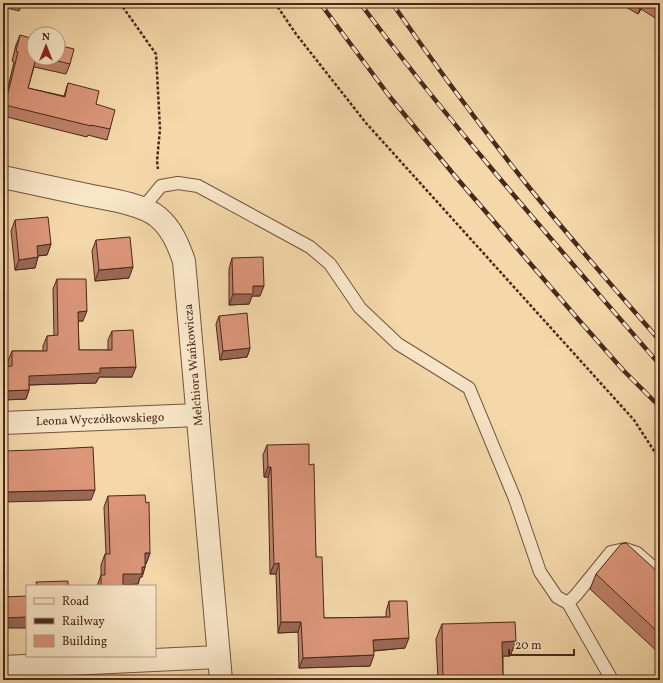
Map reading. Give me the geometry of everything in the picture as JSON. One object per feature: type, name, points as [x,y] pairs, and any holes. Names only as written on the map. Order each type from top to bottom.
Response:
[{"type":"street","name":"Melchiora Wańkowicza","points":[[3,177],[122,202],[142,209],[156,215],[166,225],[177,241],[184,261],[221,680]]},
{"type":"street","name":"Leona Wyczółkowskiego","points":[[3,422],[198,415]]},
{"type":"street","points":[[3,667],[219,657]]},
{"type":"lane","points":[[142,209],[161,186],[178,183],[198,186],[310,247],[330,264],[360,308],[398,344],[469,388],[515,499],[540,572],[557,597],[568,603],[612,680]]},
{"type":"lane","points":[[568,603],[611,552],[625,549],[637,553],[660,574]]},
{"type":"path","points":[[120,3],[156,54],[160,129],[157,161],[161,186]]},
{"type":"path","points":[[275,3],[296,34],[366,123],[634,420],[660,460]]},
{"type":"building","points":[[651,3],[660,3],[660,8]]},
{"type":"building","points":[[20,35],[26,37],[26,66],[34,66],[28,88],[65,97],[68,83],[99,91],[96,104],[115,110],[110,129],[91,126],[5,105],[18,52],[16,51]]},
{"type":"building","points":[[66,47],[74,49],[70,64],[66,63]]},
{"type":"building","points":[[48,217],[51,244],[37,246],[38,257],[19,260],[15,220]]},
{"type":"building","points":[[130,237],[133,267],[99,270],[96,240]]},
{"type":"building","points":[[263,257],[264,286],[253,286],[253,294],[233,294],[232,258]]},
{"type":"building","points":[[57,279],[86,279],[87,311],[78,312],[79,350],[112,350],[112,331],[133,330],[136,367],[100,368],[100,373],[29,376],[29,390],[3,391],[3,367],[12,366],[12,351],[47,351],[47,336],[58,335]]},
{"type":"building","points":[[247,313],[250,348],[223,351],[219,316]]},
{"type":"building","points":[[309,444],[309,465],[314,464],[316,557],[322,557],[324,618],[390,617],[389,601],[407,601],[409,638],[373,640],[374,655],[303,658],[301,622],[281,622],[279,563],[274,564],[271,467],[268,467],[267,445]]},
{"type":"building","points":[[93,447],[95,490],[3,492],[3,451]]},
{"type":"building","points":[[145,495],[146,503],[149,502],[150,553],[145,553],[145,567],[142,567],[142,574],[123,574],[123,585],[101,585],[101,575],[105,575],[105,554],[110,554],[108,496]]},
{"type":"building","points":[[626,543],[660,574],[660,634],[596,574],[621,544]]},
{"type":"building","points":[[68,581],[68,585],[37,585],[36,582]]},
{"type":"building","points":[[26,596],[26,617],[3,618],[3,597]]},
{"type":"building","points":[[515,622],[516,641],[502,642],[503,680],[443,680],[442,624]]},
{"type":"building","points":[[77,676],[117,676],[117,680],[78,680]]},
{"type":"railway","points":[[320,3],[390,97],[455,176],[623,370],[660,407]]},
{"type":"railway","points":[[360,3],[469,142],[660,365]]},
{"type":"railway","points":[[392,3],[456,93],[524,181],[574,242],[660,341]]}]
